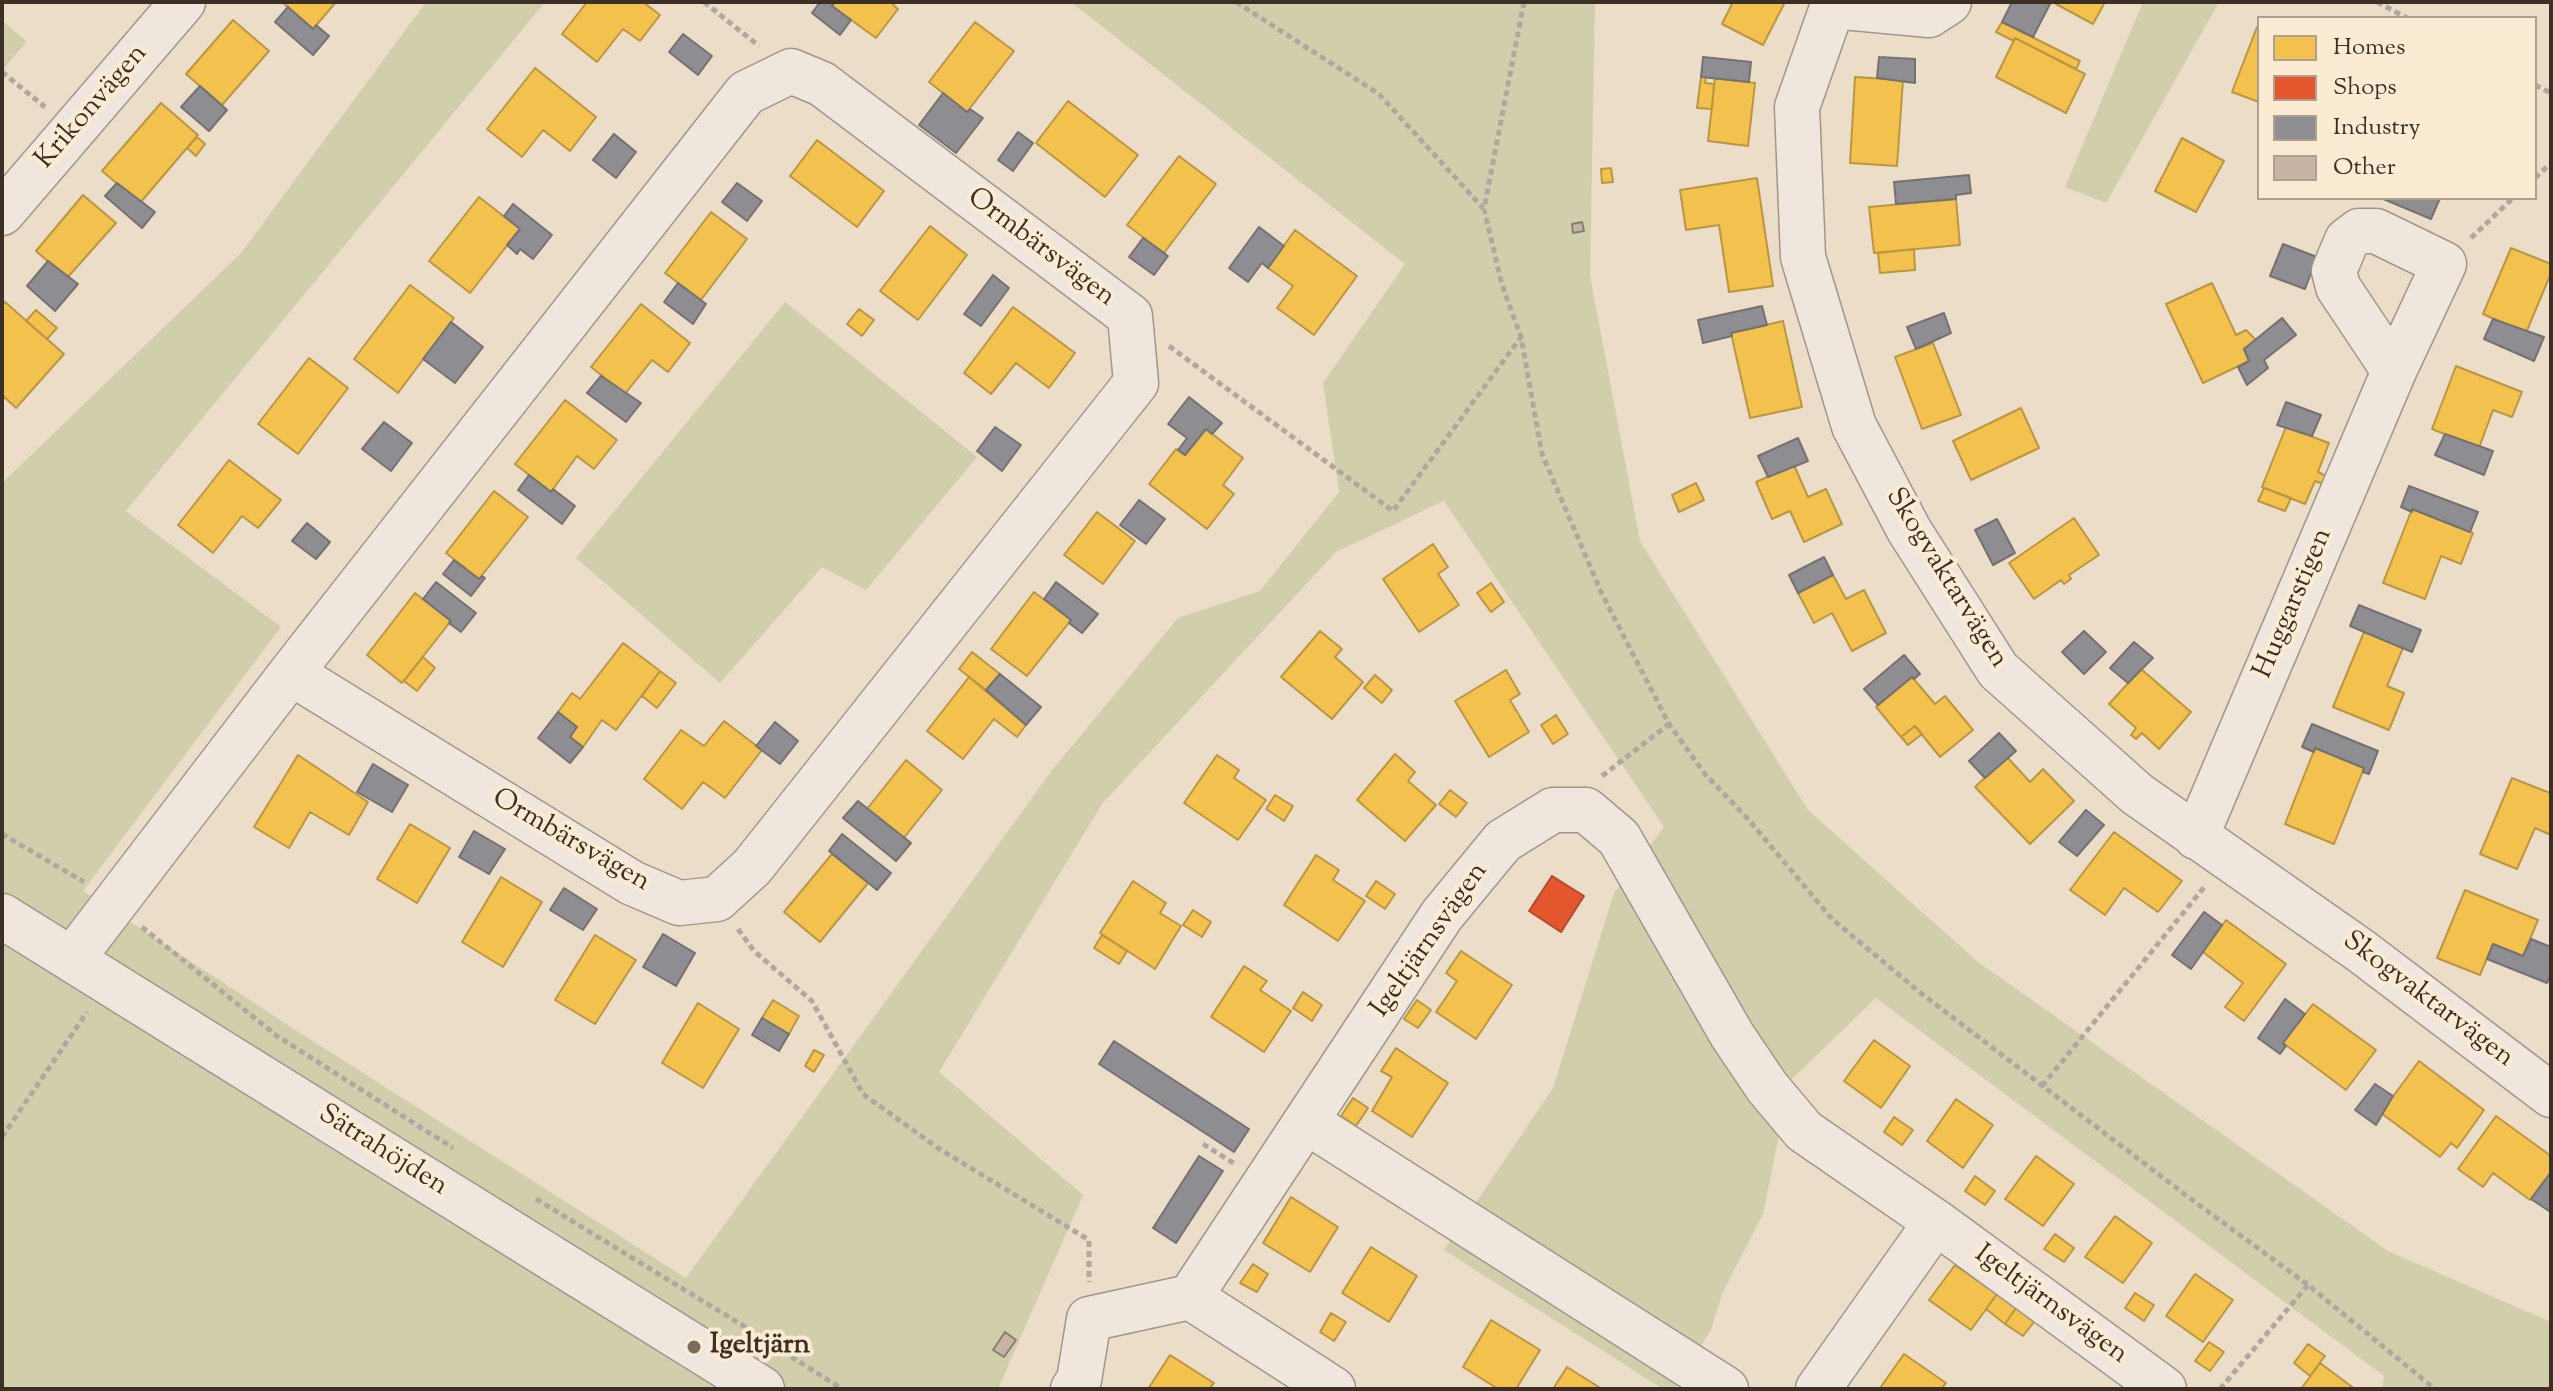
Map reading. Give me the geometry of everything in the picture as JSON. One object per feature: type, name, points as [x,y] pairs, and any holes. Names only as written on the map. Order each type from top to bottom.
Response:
[{"type":"street","name":"Krikonvägen","points":[[2,213],[183,2]]},
{"type":"street","name":"Skogvaktarvägen","points":[[1949,2],[1929,15],[1833,4],[1797,107],[1803,257],[1854,426],[1909,530],[1998,670],[2137,794],[2361,951],[2551,1095]]},
{"type":"street","name":"Ormbärsvägen","points":[[291,673],[632,883],[679,903],[717,899],[752,867],[1136,383],[1130,316],[822,84],[791,71]]},
{"type":"street","points":[[72,959],[291,673],[746,93],[791,71]]},
{"type":"street","points":[[2394,371],[2338,287],[2334,271],[2338,257],[2347,240],[2359,231],[2376,231],[2444,264]]},
{"type":"street","name":"Huggarstigen","points":[[2212,848],[2394,371],[2444,264]]},
{"type":"street","name":"Igeltjärnsvägen","points":[[1190,1297],[1442,915],[1503,841],[1553,810],[1586,810],[1619,838],[1732,1035],[1767,1087],[1804,1131],[1936,1222],[2164,1389]]},
{"type":"street","name":"Sätrahöjden","points":[[2,916],[762,1389]]},
{"type":"street","points":[[1307,1122],[1726,1389]]},
{"type":"street","points":[[1818,1389],[1936,1222]]},
{"type":"street","points":[[1073,1389],[1079,1380],[1089,1319],[1190,1297],[1333,1389]]},
{"type":"path","points":[[704,2],[791,71]]},
{"type":"path","points":[[1236,2],[1379,94],[1484,209]]},
{"type":"path","points":[[1524,2],[1484,209],[1502,285],[1521,337],[1542,454],[1602,594],[1669,724],[1705,774],[1748,819],[1832,919],[1922,994],[2308,1285],[2435,1389]]},
{"type":"path","points":[[2377,2],[2403,16]]},
{"type":"path","points":[[2,72],[74,130]]},
{"type":"path","points":[[2444,264],[2511,200]]},
{"type":"path","points":[[1130,316],[1393,511],[1521,337]]},
{"type":"path","points":[[1601,777],[1669,724]]},
{"type":"path","points":[[2,834],[63,867],[115,903],[152,937],[277,1036],[458,1150]]},
{"type":"path","points":[[2042,1086],[2212,848]]},
{"type":"path","points":[[717,899],[754,951],[812,1001],[863,1094],[938,1148],[1089,1240],[1089,1319]]},
{"type":"path","points":[[2,1137],[65,1042],[109,983]]},
{"type":"path","points":[[535,1198],[842,1389]]},
{"type":"path","points":[[2220,1389],[2308,1285]]},
{"type":"shaded area","points":[[426,2],[545,2],[126,511],[281,627],[83,891],[311,1040],[686,1278],[1052,770],[1178,618],[1260,591],[1339,492],[1323,383],[1405,264],[1071,2],[1595,2],[1590,276],[1640,541],[1808,810],[1978,962],[2388,1251],[2551,1322],[2551,1389],[2382,1389],[2384,1376],[1876,998],[1790,1081],[1763,1214],[1722,1294],[1711,1330],[1674,1389],[1663,1389],[1444,1250],[1553,1088],[1614,893],[1664,827],[1444,501],[1336,552],[1102,804],[939,1072],[1083,1195],[998,1389],[2,1389],[2,483],[241,253]]},
{"type":"shaded area","points":[[2143,2],[2219,2],[2106,203],[2065,187]]},
{"type":"shaded area","points":[[2,20],[27,42],[2,70]]},
{"type":"shaded area","points":[[785,302],[977,457],[866,590],[822,567],[720,683],[576,558]]},
{"type":"building: Homes","points":[[282,2],[336,2],[313,29]]},
{"type":"building: Homes","points":[[587,2],[643,2],[660,15],[640,41],[623,29],[597,62],[562,34]]},
{"type":"building: Homes","points":[[836,2],[896,2],[893,5],[898,9],[876,38],[832,6]]},
{"type":"building: Homes","points":[[1733,2],[1785,2],[1763,45],[1722,24]]},
{"type":"building: Homes","points":[[2057,2],[2105,2],[2093,24]]},
{"type":"building: Homes","points":[[233,20],[269,51],[222,105],[186,74]]},
{"type":"building: Homes","points":[[975,22],[1014,51],[967,112],[929,82]]},
{"type":"building: Homes","points":[[2002,22],[2080,61],[2076,69],[2015,38],[2014,41],[1996,32]]},
{"type":"building: Homes","points":[[2257,27],[2257,101],[2232,92]]},
{"type":"building: Homes","points":[[2015,38],[2085,74],[2066,113],[1996,77]]},
{"type":"building: Homes","points":[[535,68],[596,117],[570,151],[543,130],[522,157],[487,129]]},
{"type":"building: Homes","points":[[1701,77],[1706,77],[1705,83],[1714,84],[1712,109],[1697,108]]},
{"type":"building: Homes","points":[[1855,77],[1903,80],[1897,166],[1850,163]]},
{"type":"building: Homes","points":[[1715,78],[1755,83],[1748,146],[1708,141]]},
{"type":"building: Homes","points":[[1068,101],[1138,155],[1105,197],[1036,143]]},
{"type":"building: Homes","points":[[161,103],[198,135],[140,203],[102,171]]},
{"type":"building: Homes","points":[[197,137],[205,144],[196,156],[187,148]]},
{"type":"building: Homes","points":[[2182,138],[2224,161],[2196,212],[2155,191]]},
{"type":"building: Homes","points":[[817,140],[884,191],[857,227],[790,176]]},
{"type":"building: Homes","points":[[1179,156],[1216,184],[1164,253],[1127,225]]},
{"type":"building: Homes","points":[[1611,168],[1613,182],[1602,183],[1601,169]]},
{"type":"building: Homes","points":[[1757,178],[1773,286],[1729,292],[1719,225],[1686,230],[1680,190]]},
{"type":"building: Homes","points":[[83,195],[116,223],[67,278],[36,251]]},
{"type":"building: Homes","points":[[479,197],[520,229],[470,293],[429,261]]},
{"type":"building: Homes","points":[[1956,199],[1960,245],[1874,253],[1869,207]]},
{"type":"building: Homes","points":[[711,212],[747,239],[701,300],[665,273]]},
{"type":"building: Homes","points":[[930,226],[967,255],[918,320],[880,291]]},
{"type":"building: Homes","points":[[1295,230],[1357,276],[1314,335],[1277,308],[1293,286],[1268,268]]},
{"type":"building: Homes","points":[[2511,248],[2551,264],[2551,273],[2526,333],[2483,314]]},
{"type":"building: Homes","points":[[1914,249],[1915,270],[1880,273],[1878,253]]},
{"type":"building: Homes","points":[[2212,283],[2236,335],[2246,330],[2256,340],[2244,349],[2249,361],[2203,383],[2166,304]]},
{"type":"building: Homes","points":[[410,285],[454,318],[398,393],[354,359]]},
{"type":"building: Homes","points":[[5,302],[64,354],[16,408],[2,395],[2,305]]},
{"type":"building: Homes","points":[[641,304],[690,343],[668,372],[652,360],[625,394],[591,367]]},
{"type":"building: Homes","points":[[1013,307],[1075,353],[1049,388],[1016,363],[991,394],[964,373]]},
{"type":"building: Homes","points":[[859,309],[874,320],[862,336],[847,324]]},
{"type":"building: Homes","points":[[36,310],[57,328],[47,339],[26,321]]},
{"type":"building: Homes","points":[[1783,321],[1802,407],[1750,418],[1731,333]]},
{"type":"building: Homes","points":[[1933,343],[1961,415],[1922,429],[1895,357]]},
{"type":"building: Homes","points":[[309,358],[348,388],[298,454],[258,424]]},
{"type":"building: Homes","points":[[2456,366],[2522,392],[2512,417],[2493,410],[2479,448],[2432,429]]},
{"type":"building: Homes","points":[[565,400],[617,440],[594,469],[577,456],[551,492],[515,464]]},
{"type":"building: Homes","points":[[2021,408],[2039,448],[1971,480],[1953,441]]},
{"type":"building: Homes","points":[[2286,427],[2329,443],[2318,472],[2326,476],[2323,484],[2315,481],[2305,504],[2262,487]]},
{"type":"building: Homes","points":[[1206,429],[1243,458],[1223,485],[1234,494],[1207,529],[1149,484],[1176,449],[1185,455]]},
{"type":"building: Homes","points":[[229,460],[281,500],[258,528],[242,516],[213,553],[178,525]]},
{"type":"building: Homes","points":[[1794,465],[1808,497],[1826,489],[1842,524],[1804,542],[1790,511],[1772,519],[1756,482]]},
{"type":"building: Homes","points":[[1696,483],[1704,500],[1679,512],[1672,495]]},
{"type":"building: Homes","points":[[2264,488],[2291,498],[2285,511],[2258,501]]},
{"type":"building: Homes","points":[[494,491],[528,517],[479,579],[446,553]]},
{"type":"building: Homes","points":[[2412,509],[2473,533],[2461,564],[2441,556],[2425,599],[2383,583]]},
{"type":"building: Homes","points":[[1097,512],[1135,541],[1103,584],[1064,555]]},
{"type":"building: Homes","points":[[2074,518],[2099,555],[2069,575],[2071,579],[2064,584],[2061,580],[2034,599],[2009,563]]},
{"type":"building: Homes","points":[[1433,544],[1448,567],[1438,574],[1459,605],[1419,632],[1383,579]]},
{"type":"building: Homes","points":[[1833,575],[1846,599],[1864,590],[1886,633],[1852,651],[1832,613],[1814,623],[1798,593]]},
{"type":"building: Homes","points":[[1491,583],[1504,602],[1491,612],[1477,593]]},
{"type":"building: Homes","points":[[1034,592],[1071,620],[1027,676],[991,649]]},
{"type":"building: Homes","points":[[415,593],[451,621],[402,683],[367,655]]},
{"type":"building: Homes","points":[[1320,631],[1342,649],[1335,657],[1363,682],[1332,719],[1281,677]]},
{"type":"building: Homes","points":[[2364,632],[2403,648],[2387,686],[2404,693],[2389,730],[2333,707]]},
{"type":"building: Homes","points":[[623,643],[660,671],[616,730],[602,720],[583,747],[570,737],[577,727],[558,712],[572,693],[580,699]]},
{"type":"building: Homes","points":[[972,652],[1000,674],[986,690],[959,669]]},
{"type":"building: Homes","points":[[423,657],[435,668],[417,691],[404,681]]},
{"type":"building: Homes","points":[[2141,669],[2191,712],[2159,749],[2142,733],[2136,739],[2131,735],[2136,728],[2109,704]]},
{"type":"building: Homes","points":[[1506,670],[1520,694],[1510,700],[1529,732],[1489,757],[1455,701]]},
{"type":"building: Homes","points":[[660,671],[676,683],[657,708],[642,696]]},
{"type":"building: Homes","points":[[1375,675],[1392,690],[1382,703],[1364,688]]},
{"type":"building: Homes","points":[[969,677],[1026,725],[1017,737],[994,719],[963,759],[927,731]]},
{"type":"building: Homes","points":[[1912,677],[1935,704],[1945,696],[1973,730],[1940,757],[1915,726],[1901,737],[1876,707]]},
{"type":"building: Homes","points":[[1556,715],[1568,734],[1553,744],[1541,725]]},
{"type":"building: Homes","points":[[724,721],[762,750],[725,798],[703,782],[682,809],[644,779],[681,730],[704,746]]},
{"type":"building: Homes","points":[[1915,726],[1922,734],[1908,745],[1901,737]]},
{"type":"building: Homes","points":[[2315,748],[2364,768],[2334,844],[2285,824]]},
{"type":"building: Homes","points":[[1395,754],[1415,772],[1408,781],[1436,805],[1405,841],[1357,800]]},
{"type":"building: Homes","points":[[298,755],[368,802],[349,835],[310,812],[289,848],[254,827]]},
{"type":"building: Homes","points":[[1217,755],[1239,770],[1234,778],[1266,800],[1238,840],[1184,803]]},
{"type":"building: Homes","points":[[2007,757],[2030,782],[2043,769],[2074,801],[2030,844],[1975,787]]},
{"type":"building: Homes","points":[[906,760],[942,790],[903,839],[867,809]]},
{"type":"building: Homes","points":[[2512,778],[2550,793],[2551,797],[2551,835],[2535,828],[2517,869],[2480,854]]},
{"type":"building: Homes","points":[[1450,790],[1467,803],[1456,817],[1439,804]]},
{"type":"building: Homes","points":[[1275,795],[1293,806],[1284,821],[1266,809]]},
{"type":"building: Homes","points":[[410,824],[450,848],[417,903],[377,879]]},
{"type":"building: Homes","points":[[2114,832],[2182,881],[2158,912],[2124,888],[2105,915],[2070,890]]},
{"type":"building: Homes","points":[[832,854],[868,883],[820,942],[784,912]]},
{"type":"building: Homes","points":[[1316,855],[1339,870],[1333,880],[1365,901],[1338,941],[1284,905]]},
{"type":"building: Homes","points":[[501,877],[542,902],[503,967],[462,942]]},
{"type":"building: Homes","points":[[1133,881],[1166,903],[1160,913],[1181,926],[1155,969],[1100,933]]},
{"type":"building: Homes","points":[[1376,881],[1395,894],[1385,909],[1366,896]]},
{"type":"building: Homes","points":[[2465,890],[2538,920],[2523,956],[2493,944],[2480,975],[2437,958]]},
{"type":"building: Homes","points":[[1193,910],[1211,922],[1202,937],[1183,925]]},
{"type":"building: Homes","points":[[2226,920],[2286,964],[2244,1021],[2225,1007],[2243,983],[2203,952]]},
{"type":"building: Homes","points":[[595,935],[636,960],[595,1024],[555,1000]]},
{"type":"building: Homes","points":[[1102,935],[1127,951],[1119,964],[1094,948]]},
{"type":"building: Homes","points":[[1461,951],[1512,985],[1476,1039],[1436,1012],[1457,981],[1446,973]]},
{"type":"building: Homes","points":[[1244,966],[1267,981],[1260,990],[1291,1011],[1264,1052],[1211,1017]]},
{"type":"building: Homes","points":[[1303,992],[1322,1005],[1312,1021],[1293,1008]]},
{"type":"building: Homes","points":[[773,1000],[799,1016],[789,1034],[762,1018]]},
{"type":"building: Homes","points":[[1417,1000],[1431,1010],[1418,1028],[1404,1019]]},
{"type":"building: Homes","points":[[698,1003],[739,1029],[703,1088],[662,1063]]},
{"type":"building: Homes","points":[[2313,1004],[2376,1050],[2346,1090],[2283,1043]]},
{"type":"building: Homes","points":[[1874,1040],[1910,1066],[1881,1108],[1844,1081]]},
{"type":"building: Homes","points":[[1396,1048],[1448,1083],[1412,1137],[1372,1111],[1392,1077],[1381,1071]]},
{"type":"building: Homes","points":[[814,1050],[824,1055],[814,1072],[805,1066]]},
{"type":"building: Homes","points":[[2419,1061],[2484,1110],[2457,1148],[2451,1143],[2440,1157],[2381,1113]]},
{"type":"building: Homes","points":[[1353,1098],[1368,1108],[1356,1126],[1341,1116]]},
{"type":"building: Homes","points":[[1956,1099],[1993,1125],[1963,1168],[1927,1141]]},
{"type":"building: Homes","points":[[2496,1116],[2551,1156],[2551,1172],[2530,1200],[2493,1173],[2483,1187],[2458,1169]]},
{"type":"building: Homes","points":[[1894,1117],[1913,1130],[1902,1145],[1884,1132]]},
{"type":"building: Homes","points":[[2036,1156],[2074,1184],[2043,1226],[2005,1199]]},
{"type":"building: Homes","points":[[1975,1176],[1995,1191],[1985,1205],[1965,1191]]},
{"type":"building: Homes","points":[[1291,1197],[1338,1227],[1310,1272],[1263,1243]]},
{"type":"building: Homes","points":[[2115,1216],[2152,1243],[2123,1283],[2085,1257]]},
{"type":"building: Homes","points":[[2055,1234],[2074,1248],[2064,1262],[2044,1249]]},
{"type":"building: Homes","points":[[1371,1247],[1417,1276],[1389,1322],[1342,1293]]},
{"type":"building: Homes","points":[[1253,1264],[1268,1274],[1257,1292],[1240,1283]]},
{"type":"building: Homes","points":[[1955,1265],[1997,1294],[1971,1330],[1929,1300]]},
{"type":"building: Homes","points":[[2195,1274],[2233,1300],[2203,1342],[2166,1316]]},
{"type":"building: Homes","points":[[2135,1293],[2154,1305],[2144,1321],[2125,1308]]},
{"type":"building: Homes","points":[[1997,1294],[2016,1308],[2005,1324],[1986,1309]]},
{"type":"building: Homes","points":[[2016,1308],[2034,1322],[2023,1336],[2005,1324]]},
{"type":"building: Homes","points":[[1331,1313],[1346,1322],[1334,1341],[1320,1332]]},
{"type":"building: Homes","points":[[1491,1320],[1540,1350],[1516,1389],[1498,1389],[1463,1367]]},
{"type":"building: Homes","points":[[2209,1342],[2224,1352],[2210,1371],[2195,1361]]},
{"type":"building: Homes","points":[[2308,1344],[2325,1356],[2310,1376],[2294,1363]]},
{"type":"building: Homes","points":[[1904,1354],[1946,1383],[1941,1389],[1880,1388]]},
{"type":"building: Homes","points":[[1170,1355],[1214,1383],[1209,1389],[1148,1389]]},
{"type":"building: Homes","points":[[2320,1363],[2355,1389],[2301,1389]]},
{"type":"building: Homes","points":[[1567,1367],[1602,1389],[1553,1389]]},
{"type":"building: Shops","points":[[1552,876],[1584,896],[1561,932],[1529,911]]},
{"type":"building: Industry","points":[[820,2],[835,2],[832,6],[851,20],[840,35],[812,13]]},
{"type":"building: Industry","points":[[2012,2],[2051,2],[2033,37],[2002,22]]},
{"type":"building: Industry","points":[[288,7],[313,29],[316,25],[329,36],[313,55],[275,22]]},
{"type":"building: Industry","points":[[683,34],[712,56],[698,75],[669,52]]},
{"type":"building: Industry","points":[[1703,57],[1751,62],[1749,82],[1701,77]]},
{"type":"building: Industry","points":[[1879,57],[1915,59],[1915,83],[1877,78]]},
{"type":"building: Industry","points":[[200,86],[227,110],[209,131],[181,107]]},
{"type":"building: Industry","points":[[943,93],[967,112],[970,109],[983,118],[956,153],[919,125]]},
{"type":"building: Industry","points":[[1018,132],[1033,143],[1013,171],[998,160]]},
{"type":"building: Industry","points":[[614,134],[636,152],[616,178],[593,160]]},
{"type":"building: Industry","points":[[1969,175],[1971,193],[1956,195],[1956,199],[1896,204],[1894,182]]},
{"type":"building: Industry","points":[[117,183],[155,212],[142,228],[105,196]]},
{"type":"building: Industry","points":[[737,183],[762,201],[747,221],[722,202]]},
{"type":"building: Industry","points":[[2386,200],[2439,200],[2431,219]]},
{"type":"building: Industry","points":[[513,204],[552,235],[533,259],[520,249],[517,254],[507,245],[520,229],[504,216]]},
{"type":"building: Industry","points":[[1259,227],[1284,246],[1268,268],[1262,263],[1248,282],[1229,268]]},
{"type":"building: Industry","points":[[1143,238],[1168,256],[1154,275],[1129,257]]},
{"type":"building: Industry","points":[[2283,244],[2317,257],[2305,289],[2270,276]]},
{"type":"building: Industry","points":[[48,261],[78,284],[55,311],[27,286]]},
{"type":"building: Industry","points":[[993,275],[1009,288],[981,326],[964,314]]},
{"type":"building: Industry","points":[[678,283],[706,304],[693,324],[664,302]]},
{"type":"building: Industry","points":[[1762,306],[1767,325],[1703,343],[1698,320]]},
{"type":"building: Industry","points":[[1944,313],[1951,333],[1916,349],[1907,327]]},
{"type":"building: Industry","points":[[2282,318],[2296,335],[2264,360],[2268,368],[2247,385],[2238,367],[2249,361],[2244,349]]},
{"type":"building: Industry","points":[[2493,319],[2544,337],[2534,361],[2484,339]]},
{"type":"building: Industry","points":[[451,322],[483,347],[455,383],[423,359]]},
{"type":"building: Industry","points":[[601,376],[641,403],[626,422],[587,393]]},
{"type":"building: Industry","points":[[1189,397],[1222,423],[1212,434],[1206,429],[1185,455],[1178,450],[1187,438],[1168,424]]},
{"type":"building: Industry","points":[[2286,402],[2321,415],[2312,436],[2277,425]]},
{"type":"building: Industry","points":[[384,422],[412,443],[391,471],[362,449]]},
{"type":"building: Industry","points":[[995,427],[1021,445],[1002,471],[977,451]]},
{"type":"building: Industry","points":[[2445,434],[2493,451],[2484,475],[2435,455]]},
{"type":"building: Industry","points":[[1798,438],[1808,461],[1768,477],[1758,456]]},
{"type":"building: Industry","points":[[529,475],[575,506],[562,524],[518,490]]},
{"type":"building: Industry","points":[[2409,486],[2478,512],[2470,532],[2401,507]]},
{"type":"building: Industry","points":[[1139,500],[1165,519],[1146,544],[1120,525]]},
{"type":"building: Industry","points":[[1997,519],[2015,553],[1993,565],[1975,530]]},
{"type":"building: Industry","points":[[307,523],[330,542],[316,559],[292,541]]},
{"type":"building: Industry","points":[[1824,557],[1833,575],[1798,593],[1789,575]]},
{"type":"building: Industry","points":[[454,560],[479,579],[482,576],[485,578],[471,596],[443,574]]},
{"type":"building: Industry","points":[[436,582],[476,613],[461,632],[423,599]]},
{"type":"building: Industry","points":[[1056,582],[1098,614],[1082,633],[1044,599]]},
{"type":"building: Industry","points":[[2359,605],[2421,630],[2412,652],[2350,626]]},
{"type":"building: Industry","points":[[2084,631],[2106,652],[2084,674],[2062,652]]},
{"type":"building: Industry","points":[[2134,642],[2153,658],[2128,683],[2110,668]]},
{"type":"building: Industry","points":[[1904,655],[1920,674],[1878,705],[1864,689]]},
{"type":"building: Industry","points":[[1000,674],[1041,707],[1026,725],[986,690]]},
{"type":"building: Industry","points":[[558,712],[577,727],[570,737],[583,747],[570,763],[538,738]]},
{"type":"building: Industry","points":[[775,722],[798,741],[780,764],[756,746]]},
{"type":"building: Industry","points":[[2312,724],[2378,751],[2369,774],[2363,772],[2364,768],[2315,748],[2314,752],[2302,747]]},
{"type":"building: Industry","points":[[1999,733],[2016,751],[1985,778],[1969,761]]},
{"type":"building: Industry","points":[[373,764],[408,785],[392,812],[357,792]]},
{"type":"building: Industry","points":[[858,801],[911,843],[896,861],[843,818]]},
{"type":"building: Industry","points":[[2086,810],[2104,825],[2077,856],[2059,842]]},
{"type":"building: Industry","points":[[474,831],[505,849],[489,874],[459,857]]},
{"type":"building: Industry","points":[[842,834],[891,873],[877,890],[829,851]]},
{"type":"building: Industry","points":[[564,888],[597,909],[583,930],[550,910]]},
{"type":"building: Industry","points":[[2204,912],[2222,925],[2191,969],[2172,955]]},
{"type":"building: Industry","points":[[663,934],[695,953],[676,986],[643,967]]},
{"type":"building: Industry","points":[[2531,939],[2551,947],[2551,974],[2547,983],[2487,959],[2493,944],[2523,956]]},
{"type":"building: Industry","points":[[2285,999],[2305,1014],[2283,1043],[2286,1046],[2280,1054],[2258,1038]]},
{"type":"building: Industry","points":[[762,1018],[789,1034],[779,1051],[752,1035]]},
{"type":"building: Industry","points":[[1114,1041],[1249,1129],[1234,1152],[1099,1064]]},
{"type":"building: Industry","points":[[2375,1084],[2393,1096],[2376,1125],[2355,1110]]},
{"type":"building: Industry","points":[[1199,1156],[1223,1171],[1176,1243],[1153,1228]]},
{"type":"building: Industry","points":[[2551,1172],[2551,1208],[2549,1211],[2531,1199]]},
{"type":"building: Other","points":[[1582,222],[1584,231],[1573,233],[1572,224]]},
{"type":"building: Other","points":[[1005,1332],[1016,1340],[1004,1357],[993,1350]]},
{"type":"place","name":"Igeltjärn","points":[[694,1347]]}]
